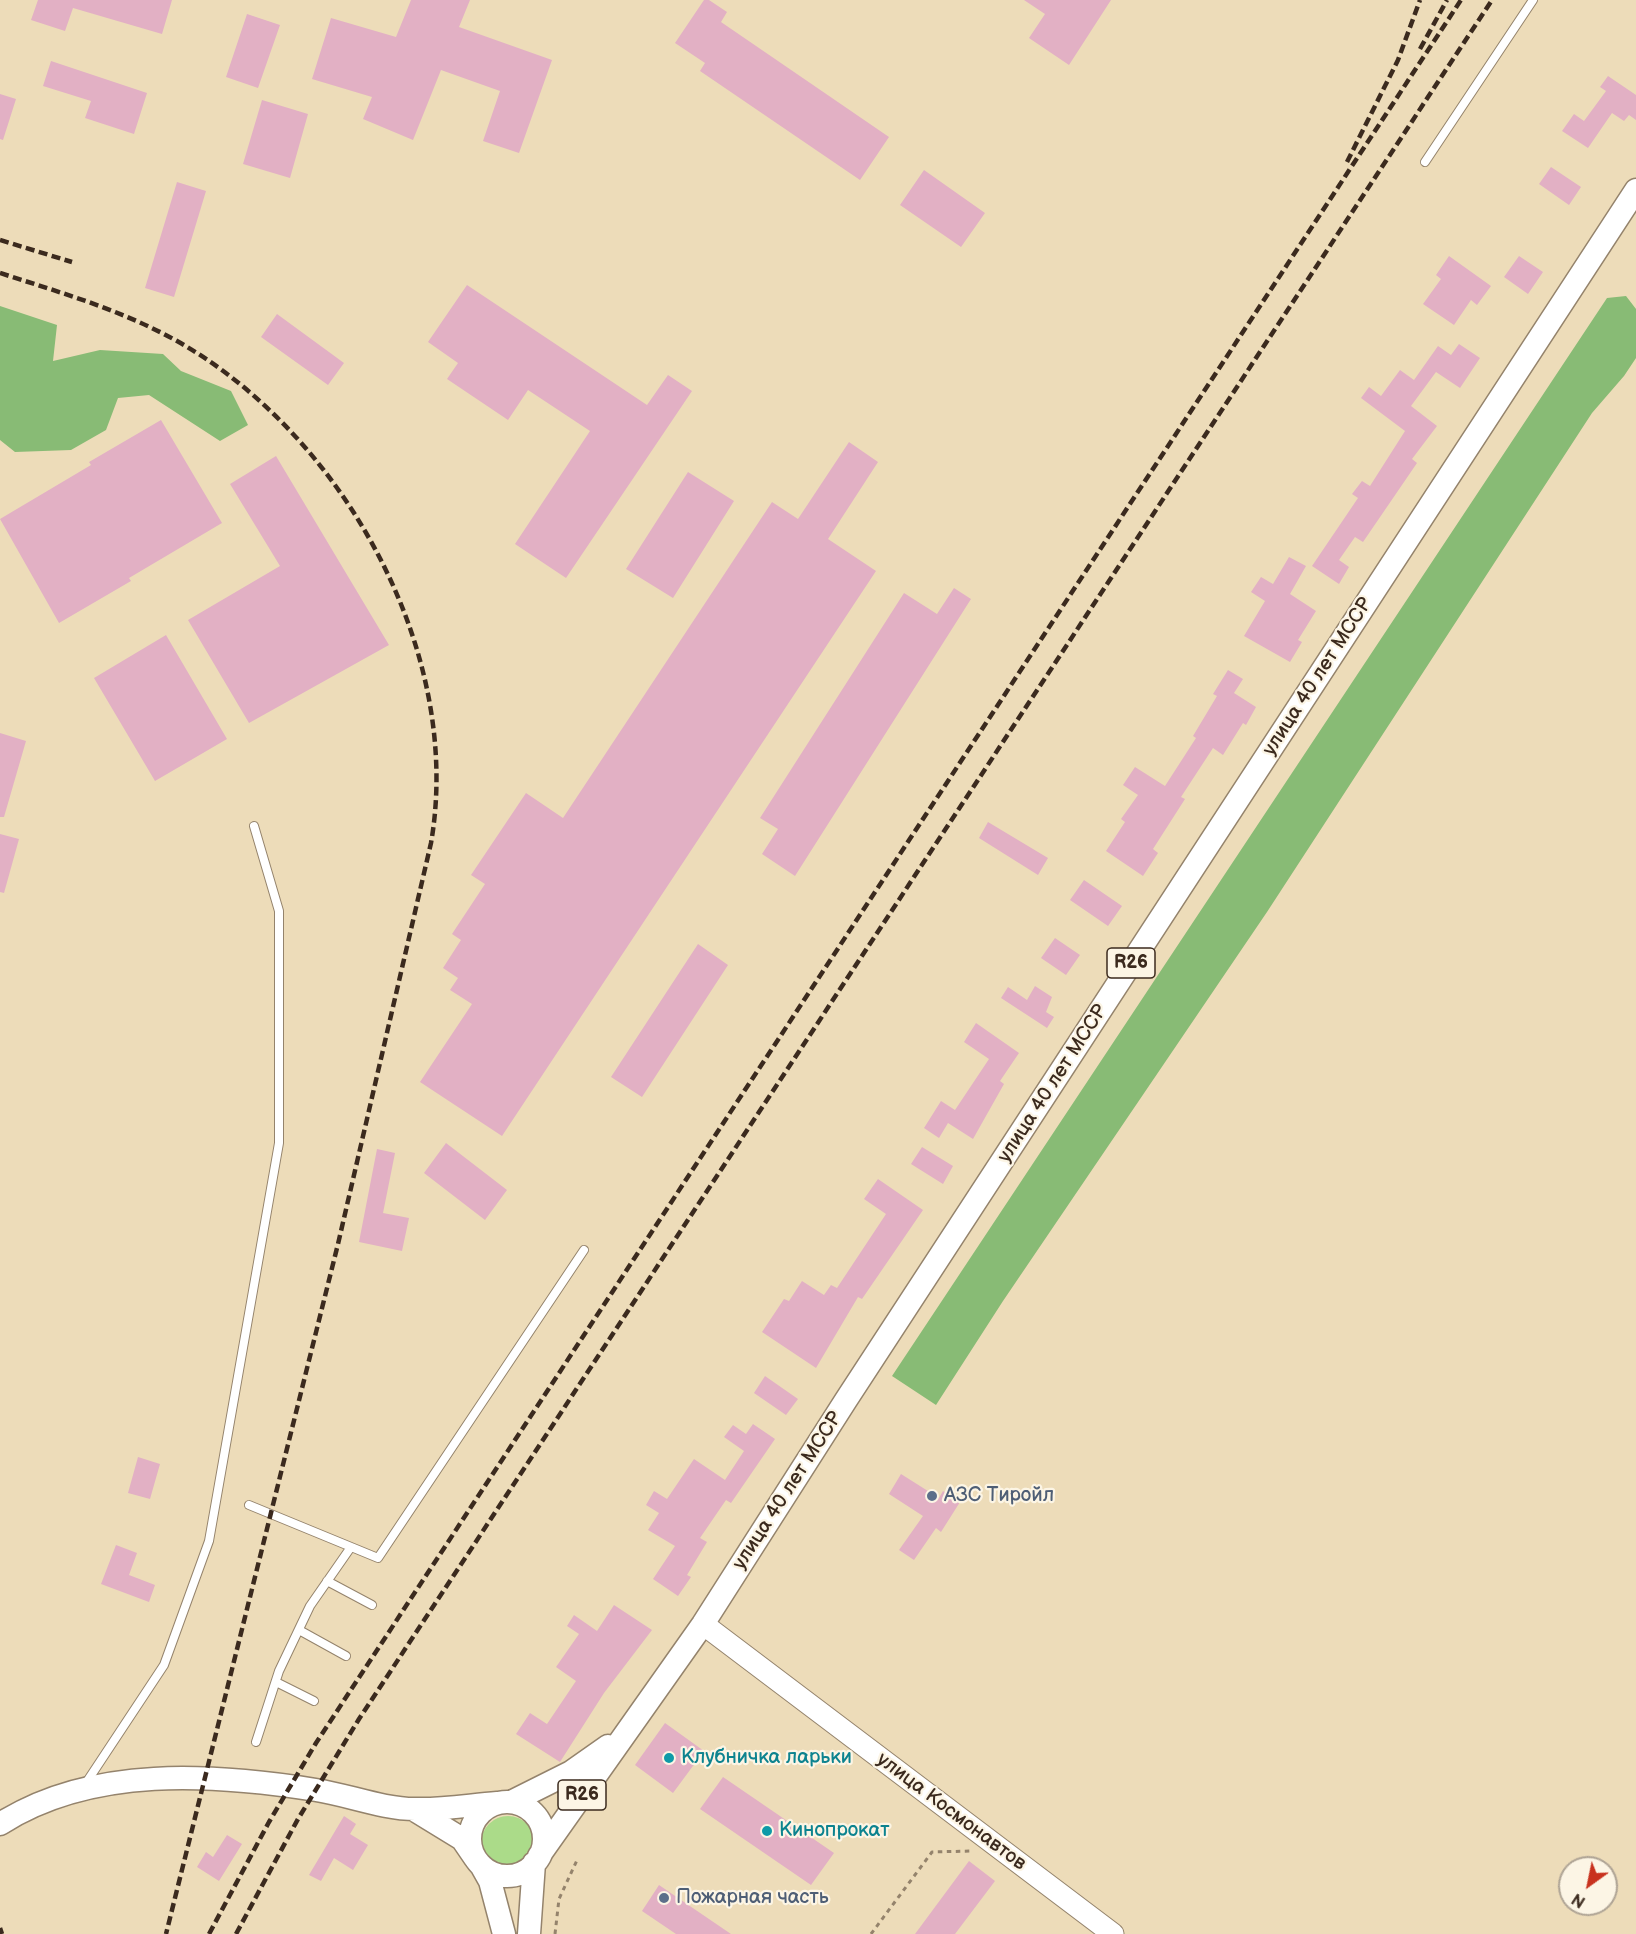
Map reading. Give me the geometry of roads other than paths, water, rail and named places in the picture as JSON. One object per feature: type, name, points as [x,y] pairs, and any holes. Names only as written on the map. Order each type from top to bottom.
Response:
[{"type":"main road","name":"улица 40 лет МССР","points":[[537,1859],[703,1624],[846,1400],[1636,190]]},
{"type":"main road","name":"улица 40 лет МССР","points":[[504,1803],[571,1773],[624,1734]]},
{"type":"main road","points":[[0,1824],[42,1803],[81,1791],[155,1778],[205,1778],[315,1790],[413,1809],[504,1803],[530,1810],[541,1826],[543,1836],[537,1859],[529,1934]]},
{"type":"main road","points":[[504,1803],[485,1809],[476,1819],[470,1832],[470,1845],[478,1862],[498,1875],[508,1875],[527,1869],[537,1859]]},
{"type":"main road","points":[[413,1809],[462,1839],[490,1881],[504,1934]]},
{"type":"street","name":"улица Космонавтов","points":[[703,1624],[1113,1934]]},
{"type":"lane","points":[[1425,162],[1533,0]]},
{"type":"lane","points":[[81,1791],[164,1665],[209,1541],[279,1143],[279,911],[254,826]]},
{"type":"lane","points":[[249,1505],[378,1558],[584,1250]]},
{"type":"lane","points":[[256,1742],[276,1682],[310,1606],[351,1547]]},
{"type":"lane","points":[[327,1581],[372,1605]]},
{"type":"lane","points":[[299,1630],[346,1656]]},
{"type":"lane","points":[[276,1682],[314,1701]]},
{"type":"railway","points":[[1347,162],[1398,60],[1420,0]]},
{"type":"railway","points":[[1420,49],[1447,0]]},
{"type":"railway","points":[[209,1934],[269,1822],[316,1743],[1461,0]]},
{"type":"railway","points":[[236,1934],[298,1819],[359,1719],[1492,0]]},
{"type":"railway","points":[[0,240],[72,262]]},
{"type":"railway","points":[[0,273],[51,289],[150,327],[197,353],[253,395],[303,445],[347,503],[384,566],[412,633],[430,703],[436,773],[431,843],[338,1244],[166,1934]]},
{"type":"railway","points":[[0,1928],[2,1934]]},
{"type":"place","name":"АЗС Тиройл","points":[[932,1496]]},
{"type":"place","name":"Клубничка ларьки","points":[[669,1758]]},
{"type":"place","name":"Кинопрокат","points":[[767,1831]]},
{"type":"place","name":"Пожарная часть","points":[[664,1898]]}]
